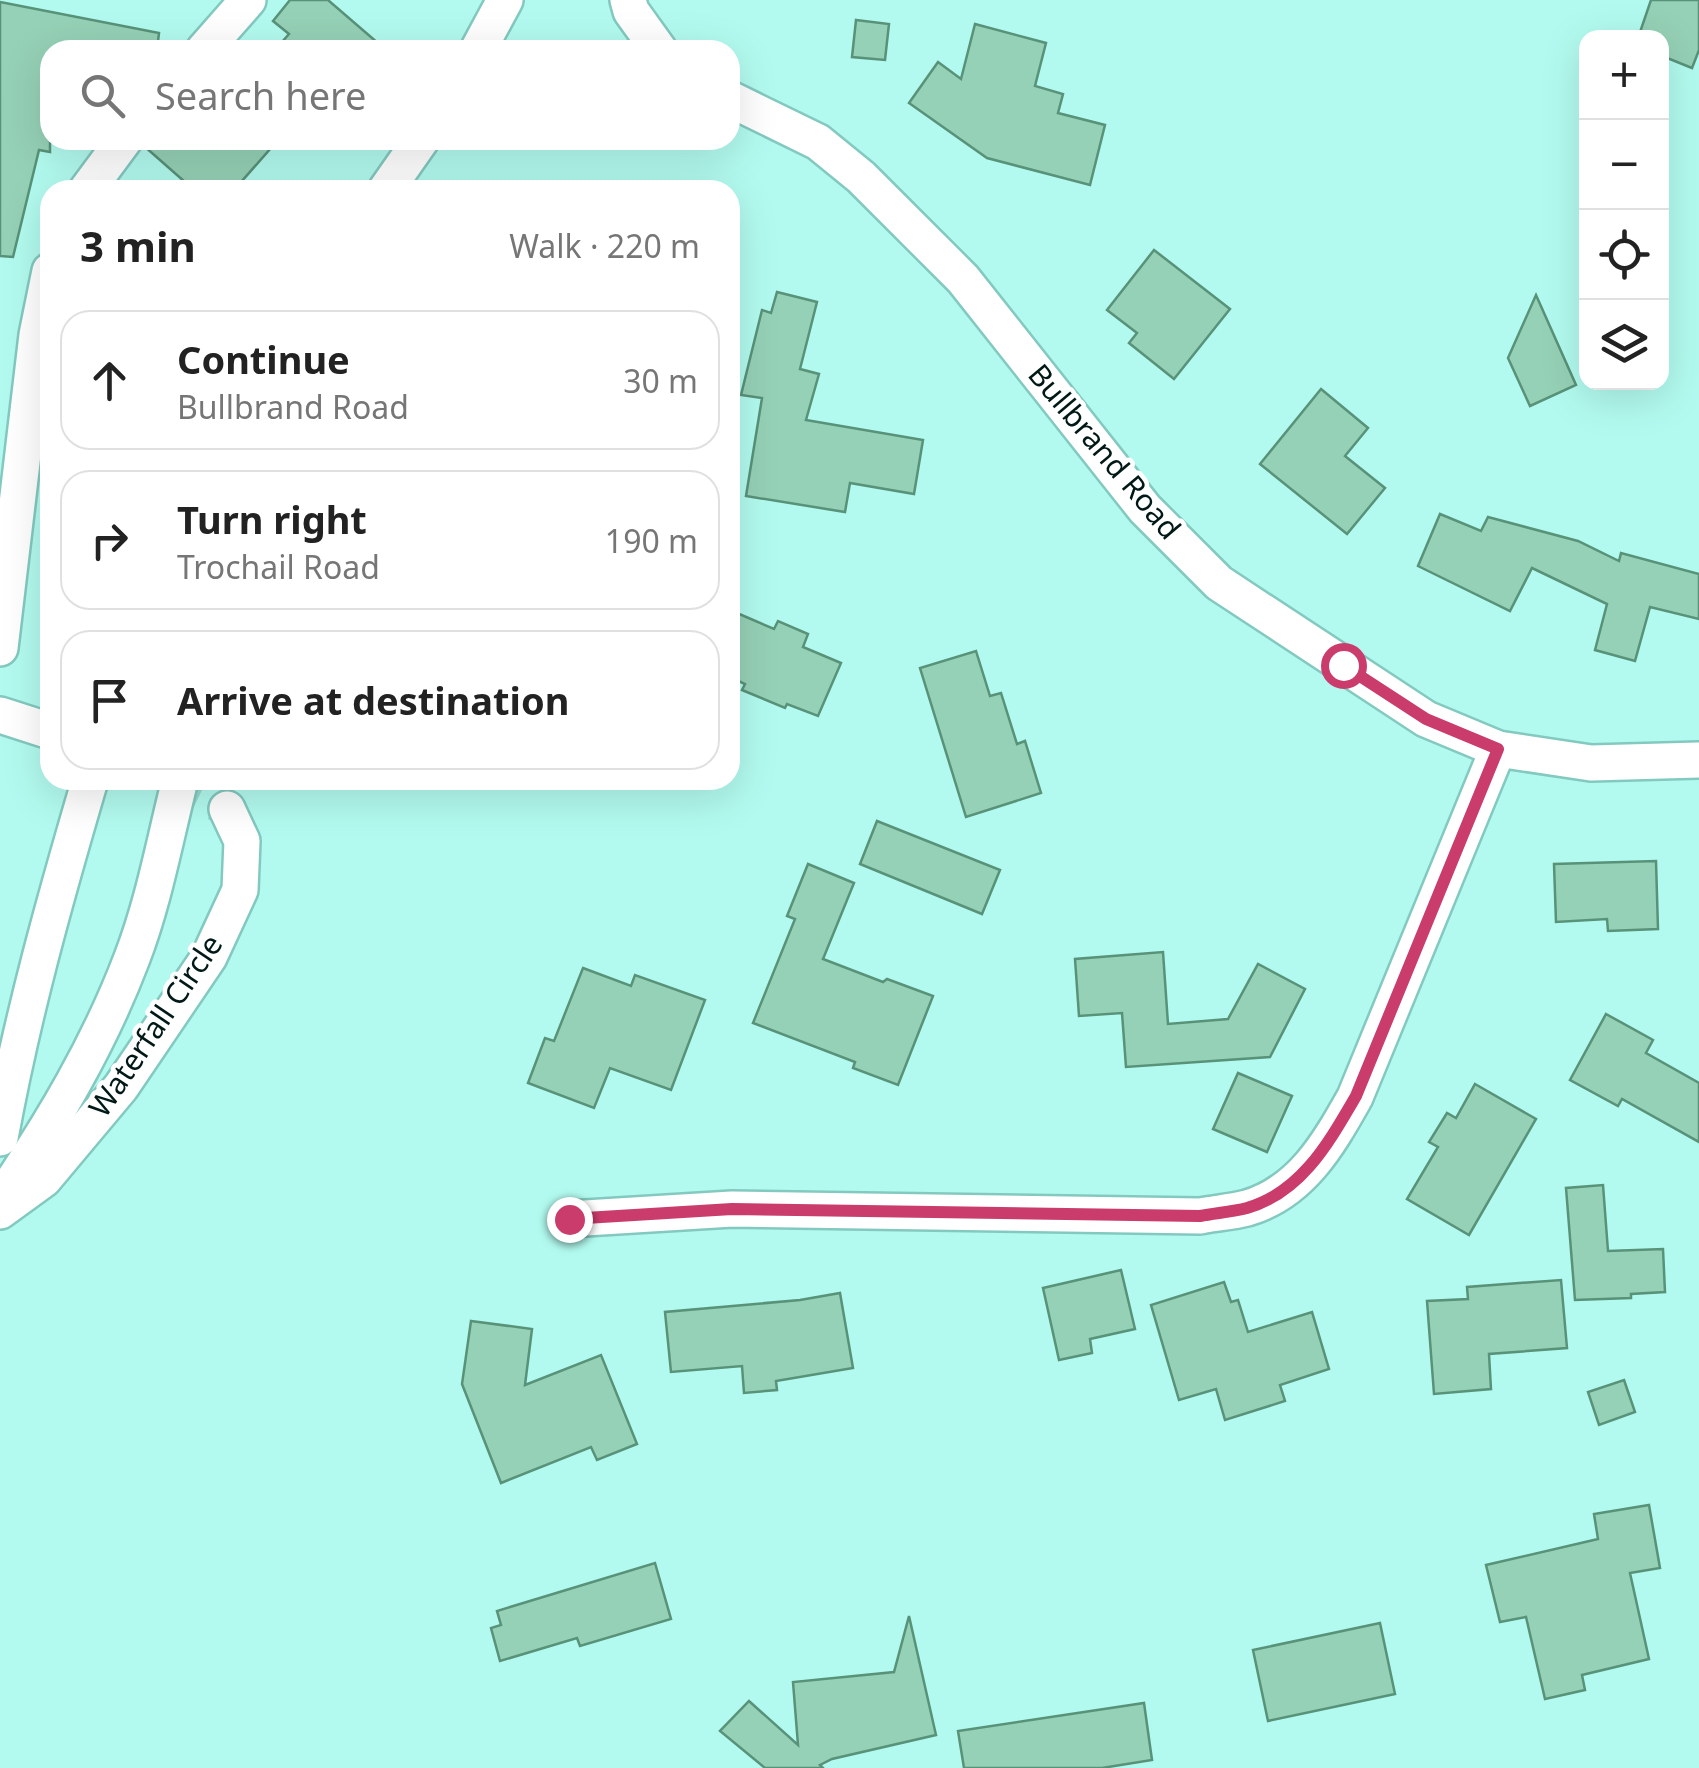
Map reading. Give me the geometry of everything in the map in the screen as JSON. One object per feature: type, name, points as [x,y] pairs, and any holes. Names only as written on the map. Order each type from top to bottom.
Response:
[{"type":"street","points":[[213,40],[248,0]]},
{"type":"street","points":[[483,40],[505,0]]},
{"type":"street","points":[[628,0],[631,11],[652,40]]},
{"type":"street","name":"Bullbrand Road","points":[[740,104],[818,142],[887,202],[963,278],[1145,509],[1219,583],[1426,719],[1498,749],[1590,763],[1699,760]]},
{"type":"street","points":[[94,180],[117,150]]},
{"type":"street","points":[[393,180],[414,150]]},
{"type":"street","points":[[0,648],[40,320]]},
{"type":"street","points":[[0,715],[40,729]]},
{"type":"street","points":[[569,1219],[732,1209],[1200,1216],[1249,1208],[1288,1189],[1325,1149],[1356,1096],[1498,749]]},
{"type":"street","points":[[0,1138],[14,1057],[87,790]]},
{"type":"street","points":[[0,1200],[55,1119],[104,1028],[134,954],[177,790]]},
{"type":"street","name":"Waterfall Circle","points":[[0,1211],[44,1179],[122,1087],[209,957],[240,890],[242,841],[227,809]]},
{"type":"building","points":[[290,0],[328,0],[374,40],[284,40],[289,34],[273,21]]},
{"type":"building","points":[[1651,0],[1699,0],[1699,50],[1692,68],[1669,59],[1669,30],[1641,30]]},
{"type":"building","points":[[0,2],[159,33],[158,40],[40,40],[40,150],[50,152],[39,150],[13,257],[0,256]]},
{"type":"building","points":[[856,20],[889,24],[885,60],[852,57]]},
{"type":"building","points":[[975,24],[1046,43],[1035,86],[1063,94],[1058,113],[1105,125],[1090,185],[987,158],[909,103],[938,62],[961,79]]},
{"type":"building","points":[[149,150],[269,150],[243,180],[183,180]]},
{"type":"building","points":[[1154,250],[1230,309],[1174,379],[1129,343],[1137,333],[1107,310]]},
{"type":"building","points":[[777,292],[817,302],[800,369],[819,374],[806,420],[923,440],[914,494],[850,483],[845,512],[746,496],[762,398],[741,395],[762,310],[771,313]]},
{"type":"building","points":[[1536,295],[1576,385],[1530,406],[1508,358]]},
{"type":"building","points":[[1321,389],[1368,428],[1345,456],[1385,488],[1347,534],[1260,464]]},
{"type":"building","points":[[1440,514],[1481,531],[1488,517],[1578,541],[1619,561],[1621,553],[1699,574],[1699,619],[1650,607],[1635,661],[1595,650],[1607,604],[1532,568],[1510,611],[1418,566]]},
{"type":"building","points":[[740,614],[774,629],[778,621],[808,634],[803,647],[841,663],[818,716],[787,704],[785,708],[742,690],[745,684],[740,682]]},
{"type":"building","points":[[976,651],[990,696],[1001,693],[1017,744],[1025,741],[1041,793],[966,817],[920,668]]},
{"type":"building","points":[[877,821],[1000,870],[982,914],[860,864]]},
{"type":"building","points":[[1656,861],[1658,929],[1608,931],[1607,919],[1556,922],[1554,864]]},
{"type":"building","points":[[808,864],[854,883],[823,959],[933,996],[898,1085],[853,1068],[855,1062],[753,1023],[795,919],[787,916]]},
{"type":"building","points":[[1163,952],[1168,1024],[1228,1019],[1258,964],[1305,989],[1270,1057],[1126,1067],[1122,1013],[1079,1016],[1075,959]]},
{"type":"building","points":[[583,968],[631,986],[635,975],[705,1000],[671,1090],[610,1068],[594,1108],[528,1083],[545,1038],[554,1041]]},
{"type":"building","points":[[1606,1014],[1653,1040],[1646,1053],[1699,1083],[1699,1142],[1622,1099],[1618,1106],[1570,1080]]},
{"type":"building","points":[[1238,1073],[1292,1096],[1267,1152],[1213,1129]]},
{"type":"building","points":[[1475,1084],[1536,1119],[1469,1235],[1407,1199],[1438,1147],[1429,1142],[1447,1113],[1456,1118]]},
{"type":"building","points":[[1603,1185],[1608,1251],[1663,1249],[1665,1292],[1575,1300],[1566,1188]]},
{"type":"building","points":[[1121,1270],[1135,1329],[1090,1339],[1092,1353],[1059,1360],[1043,1288]]},
{"type":"building","points":[[1561,1280],[1567,1348],[1489,1354],[1491,1389],[1434,1394],[1427,1301],[1468,1299],[1467,1287]]},
{"type":"building","points":[[1224,1282],[1231,1302],[1238,1300],[1248,1332],[1312,1312],[1329,1369],[1280,1385],[1285,1401],[1225,1420],[1216,1389],[1179,1400],[1151,1305]]},
{"type":"building","points":[[840,1293],[853,1368],[776,1381],[777,1390],[744,1393],[742,1366],[671,1372],[665,1312]]},
{"type":"building","points":[[471,1321],[532,1329],[525,1385],[601,1355],[637,1444],[597,1460],[591,1447],[501,1483],[462,1384]]},
{"type":"building","points":[[1624,1380],[1635,1412],[1599,1425],[1588,1392]]},
{"type":"building","points":[[1649,1505],[1660,1568],[1630,1573],[1649,1659],[1582,1675],[1585,1690],[1545,1699],[1526,1617],[1500,1622],[1486,1565],[1598,1539],[1594,1514]]},
{"type":"building","points":[[655,1563],[671,1619],[580,1646],[577,1638],[500,1661],[491,1628],[501,1625],[497,1611]]},
{"type":"building","points":[[909,1616],[936,1735],[832,1759],[820,1765],[823,1768],[765,1768],[720,1731],[749,1701],[798,1745],[793,1682],[894,1672]]},
{"type":"building","points":[[1380,1623],[1395,1694],[1268,1721],[1253,1650]]},
{"type":"building","points":[[1144,1703],[1152,1760],[1102,1768],[964,1768],[958,1731]]},
{"type":"tunnel","points":[[188,790],[227,809]]},
{"type":"route","points":[[569,1219],[732,1209],[1200,1216],[1249,1208],[1288,1189],[1325,1149],[1356,1096],[1498,749],[1426,719],[1343,665]]}]
